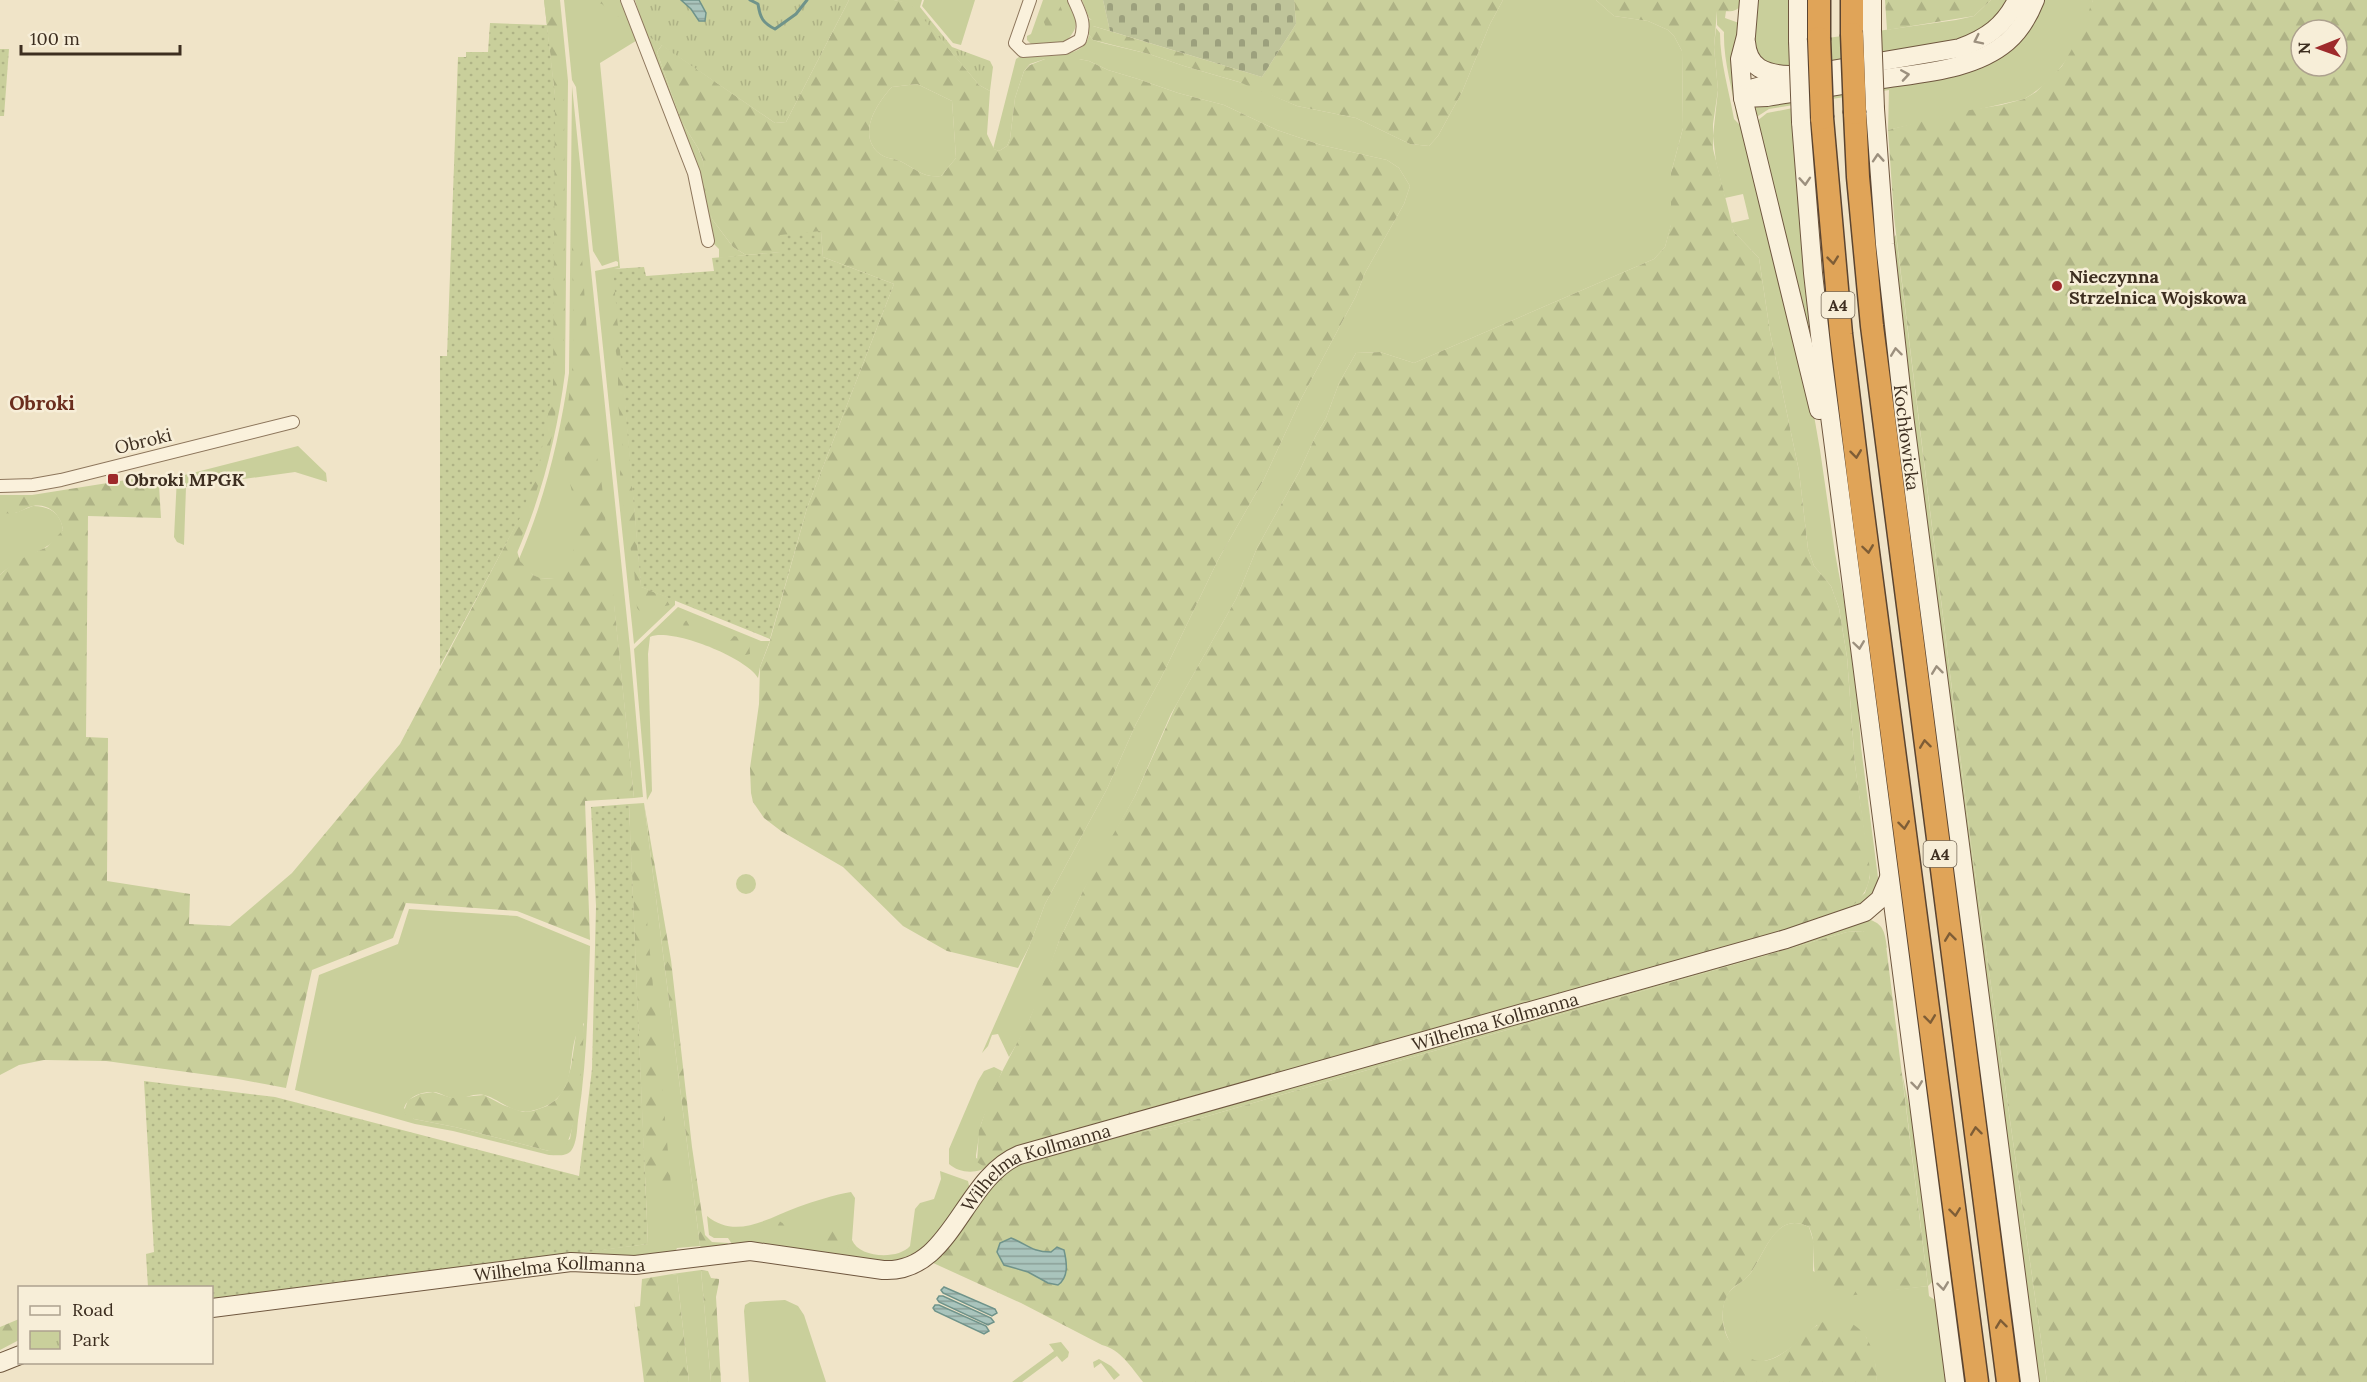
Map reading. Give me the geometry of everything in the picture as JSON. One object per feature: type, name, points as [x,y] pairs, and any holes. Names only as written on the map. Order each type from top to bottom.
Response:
[{"type":"highway","name":"A4","points":[[1819,0],[1809,39],[1811,120],[1836,288],[1860,491],[1977,1382]]},
{"type":"highway","name":"A4","points":[[1852,0],[1862,32],[1865,111],[1859,199],[1872,326],[2008,1382]]},
{"type":"street","points":[[627,0],[694,173],[708,241]]},
{"type":"street","points":[[1030,0],[1015,43],[1023,51],[1074,46],[1080,40],[1083,31],[1083,20],[1074,0]]},
{"type":"street","points":[[1749,0],[1746,36],[1740,59],[1743,98],[1840,496]]},
{"type":"street","points":[[1798,0],[1809,39]]},
{"type":"street","points":[[1862,32],[1872,0]]},
{"type":"street","points":[[1743,98],[1754,88],[1796,76],[1960,48],[1996,30],[2009,15],[2017,0]]},
{"type":"street","points":[[1743,98],[1767,97],[1924,72],[1970,62],[1987,55],[2007,42],[2023,24],[2035,0]]},
{"type":"street","points":[[1746,36],[1750,60],[1760,70],[1776,75],[1796,76]]},
{"type":"street","name":"Kochłowicka","points":[[1865,111],[1885,244],[1896,349],[2030,1382]]},
{"type":"street","points":[[1811,120],[1813,273],[1889,878],[1956,1382]]},
{"type":"street","name":"Obroki","points":[[0,486],[33,485],[61,480],[293,422]]},
{"type":"street","points":[[1889,878],[1880,899],[1865,912],[1880,919],[1898,944]]},
{"type":"street","name":"Wilhelma Kollmanna","points":[[213,1308],[564,1263],[591,1261],[635,1265],[757,1251],[879,1270],[903,1268],[920,1261],[939,1245],[984,1182],[999,1166],[1019,1155],[1753,949],[1865,912]]},
{"type":"street","points":[[0,1363],[18,1356]]},
{"type":"green space","points":[[544,0],[560,0],[568,81],[565,373],[558,419],[547,464],[534,509],[517,553],[555,95]]},
{"type":"green space","points":[[544,0],[557,0],[564,90],[565,328],[556,391],[555,421],[548,455],[517,551],[520,561],[533,575],[553,579],[568,568],[574,548],[576,508],[565,463],[564,437],[574,355],[572,242],[575,237],[578,237],[581,242],[587,334],[595,388],[595,445],[602,486],[634,798],[585,801],[590,940],[517,911],[406,903],[393,938],[312,970],[286,1088],[106,1061],[44,1060],[19,1065],[0,1075],[0,575],[14,562],[47,547],[63,530],[57,515],[44,506],[33,506],[13,513],[0,513],[0,495],[32,495],[139,478],[153,478],[159,485],[161,518],[88,516],[86,737],[108,738],[107,881],[190,894],[189,924],[230,926],[292,873],[400,744],[522,513],[540,459],[555,95]]},
{"type":"green space","points":[[564,0],[624,0],[639,39],[600,63],[620,268],[614,269],[641,587],[675,600],[675,605],[634,644],[595,271],[618,266],[618,262],[602,266],[593,251],[576,87],[572,80]]},
{"type":"green space","points":[[588,0],[621,0],[627,11],[626,16],[618,17],[602,4]]},
{"type":"green space","points":[[635,0],[849,0],[786,122],[775,123],[645,34]]},
{"type":"green space","points":[[849,0],[894,0],[911,3],[979,85],[990,91],[987,134],[994,149],[999,151],[1007,146],[1010,139],[1015,98],[1024,71],[1030,65],[1045,59],[1079,59],[1178,93],[1224,105],[1277,130],[1321,145],[1387,160],[1399,168],[1410,186],[1404,204],[1365,273],[1356,296],[1300,401],[1264,479],[1218,560],[1136,724],[1107,789],[1045,904],[1029,947],[1018,968],[947,951],[903,926],[843,867],[781,831],[764,818],[753,802],[750,768],[759,704],[760,667],[769,644],[807,508],[894,284],[823,257],[821,232],[781,252],[746,255],[733,247],[712,219],[704,191],[703,160],[681,121],[657,52],[662,45],[775,123],[786,122]],"holes":[[[917,84],[952,101],[956,158],[941,176],[929,176],[899,161],[882,156],[873,146],[869,129],[871,119],[880,102],[892,87]]]},
{"type":"green space","points":[[894,0],[922,0],[920,7],[952,47],[990,61],[993,67],[990,91],[979,85],[911,4]]},
{"type":"green space","points":[[924,0],[975,0],[961,45],[953,43],[922,6]]},
{"type":"green space","points":[[1043,0],[1068,0],[1076,23],[1073,32],[1064,43],[1032,45],[1027,40]]},
{"type":"green space","points":[[1082,0],[1103,0],[1110,31],[1093,26],[1093,21],[1089,18]]},
{"type":"green space","points":[[1103,0],[1294,0],[1296,24],[1262,77],[1110,31]]},
{"type":"green space","points":[[1294,0],[1503,0],[1490,24],[1462,92],[1438,136],[1429,146],[1410,144],[1356,118],[1297,106],[1239,82],[1149,54],[1093,40],[1089,35],[1089,19],[1093,20],[1093,26],[1262,77],[1296,24]]},
{"type":"green space","points":[[1503,0],[1596,0],[1614,16],[1648,21],[1668,30],[1674,36],[1682,51],[1683,128],[1671,173],[1671,225],[1665,247],[1654,259],[1414,363],[1380,352],[1356,353],[1339,383],[1326,418],[1299,472],[1257,548],[1236,599],[1171,714],[1135,796],[1082,893],[1059,941],[1026,1028],[1009,1057],[998,1034],[992,1035],[988,1046],[982,1053],[1029,947],[1045,904],[1107,789],[1136,724],[1218,560],[1264,479],[1300,401],[1356,296],[1365,273],[1404,204],[1410,186],[1399,168],[1387,160],[1321,145],[1277,130],[1224,105],[1178,93],[1079,59],[1045,59],[1030,64],[1024,71],[1015,98],[1010,139],[1007,146],[999,151],[993,149],[1016,59],[1070,53],[1079,49],[1089,35],[1093,40],[1149,54],[1249,85],[1297,106],[1356,118],[1410,144],[1429,146],[1438,136],[1462,92],[1490,24]]},
{"type":"green space","points":[[1596,0],[1743,0],[1736,10],[1717,11],[1714,47],[1718,90],[1713,124],[1713,149],[1734,232],[1759,258],[1770,332],[1799,471],[1808,549],[1814,566],[1831,586],[1839,608],[1847,657],[1855,765],[1870,870],[1868,885],[1861,897],[1839,914],[1783,935],[1008,1151],[990,1165],[983,1166],[977,1162],[979,1130],[993,1089],[1030,1018],[1059,941],[1093,870],[1135,796],[1176,705],[1236,599],[1257,548],[1299,472],[1326,418],[1339,383],[1356,353],[1380,352],[1414,363],[1654,259],[1665,247],[1671,224],[1671,173],[1683,128],[1682,51],[1668,30],[1648,21],[1614,16]]},
{"type":"green space","points":[[1755,0],[1792,0],[1792,43],[1956,20],[1974,16],[1991,0],[2009,0],[1995,22],[1960,40],[1776,71],[1769,70],[1751,46]]},
{"type":"green space","points":[[1885,0],[1991,0],[1974,16],[1887,30]]},
{"type":"green space","points":[[2041,0],[2093,0],[2084,29],[2069,57],[2048,81],[2024,99],[1888,130],[1889,90],[1769,109],[1755,118],[1752,106],[1947,75]]},
{"type":"green space","points":[[2093,0],[2367,0],[2367,1382],[2047,1382],[1971,844],[1894,217],[1888,130],[1958,112],[2024,99],[2036,92],[2062,66],[2079,37]]},
{"type":"green space","points":[[1056,1],[1063,16],[1060,27],[1047,30],[1040,12],[1046,2]]},
{"type":"green space","points":[[1717,11],[1726,11],[1725,18],[1739,23],[1740,121],[1737,119],[1727,65],[1724,32],[1717,25]]},
{"type":"green space","points":[[490,23],[547,25],[555,95],[553,386],[540,459],[522,514],[440,666],[440,356],[447,356],[458,57],[466,57],[466,52],[488,52]]},
{"type":"green space","points":[[1716,28],[1720,33],[1723,65],[1734,119],[1740,125],[1812,404],[1835,553],[1854,654],[1861,747],[1879,885],[1876,897],[1842,913],[1865,893],[1870,877],[1855,765],[1847,657],[1839,608],[1831,586],[1814,566],[1808,549],[1799,471],[1770,332],[1759,258],[1734,232],[1731,223],[1749,219],[1743,194],[1725,198],[1716,162],[1713,136],[1718,90],[1714,47]]},
{"type":"green space","points":[[645,34],[662,45],[657,52],[681,121],[698,148],[703,161],[712,219],[733,247],[746,255],[719,258],[719,249],[710,240]]},
{"type":"green space","points":[[0,49],[9,49],[4,116],[0,116]]},
{"type":"green space","points":[[917,84],[952,101],[956,158],[941,176],[924,174],[899,161],[882,156],[873,146],[870,138],[871,119],[880,102],[892,87]]},
{"type":"green space","points":[[572,86],[630,648],[643,797],[634,798],[614,605],[554,579],[539,578],[523,567],[519,559],[537,514],[550,468],[569,373]]},
{"type":"green space","points":[[1793,108],[1818,375],[1757,121],[1767,113]]},
{"type":"green space","points":[[821,231],[823,257],[894,284],[807,508],[770,639],[641,587],[613,269],[644,267],[646,276],[714,271],[712,258],[780,252],[780,235]]},
{"type":"green space","points":[[1896,235],[1971,844],[2047,1382],[2036,1382],[1928,562],[1893,238]]},
{"type":"green space","points":[[610,269],[613,269],[641,587],[673,600],[670,605],[660,607],[649,615],[642,614],[637,608],[634,569],[622,498],[620,473],[623,448],[618,403],[618,363],[611,325]]},
{"type":"green space","points":[[298,446],[326,473],[327,482],[295,472],[186,487],[184,545],[177,542],[174,537],[177,477]]},
{"type":"green space","points":[[33,506],[44,507],[57,515],[63,530],[51,544],[16,563],[0,575],[0,513],[15,513]]},
{"type":"green space","points":[[678,607],[761,641],[770,641],[758,678],[739,662],[708,646],[674,636],[650,637],[648,654],[652,791],[647,800],[634,649]]},
{"type":"green space","points":[[691,619],[699,627],[691,635],[683,627]]},
{"type":"green space","points":[[734,636],[749,640],[750,654],[741,656],[727,652],[725,647]]},
{"type":"green space","points":[[644,803],[700,1246],[677,1248],[675,1252],[630,1257],[583,1252],[648,1244],[629,804]]},
{"type":"green space","points":[[644,803],[671,960],[692,1147],[705,1235],[712,1242],[728,1243],[727,1245],[702,1248],[700,1246]]},
{"type":"green space","points":[[629,804],[648,1244],[213,1301],[213,1286],[148,1286],[146,1254],[154,1252],[144,1081],[275,1097],[579,1176],[592,1069],[596,906],[591,807]]},
{"type":"green space","points":[[638,821],[671,1185],[664,1191],[645,1177],[630,827]]},
{"type":"green space","points":[[746,874],[753,877],[756,884],[753,891],[746,894],[739,891],[736,884],[739,877]]},
{"type":"green space","points":[[409,909],[517,916],[590,946],[583,1076],[576,1136],[569,1153],[549,1155],[415,1124],[295,1090],[319,975],[398,944]],"holes":[[[584,1023],[570,1139],[549,1151],[414,1119],[404,1108],[412,1097],[429,1092],[457,1099],[484,1095],[512,1109],[524,1112],[549,1105],[560,1095],[566,1084],[577,1033]]]},
{"type":"green space","points":[[1867,919],[1877,923],[1883,929],[1887,948],[1863,931],[1847,932],[1173,1126],[1127,1135],[1118,1133]]},
{"type":"green space","points":[[1863,931],[1872,934],[1886,945],[1928,1286],[1847,1296],[1832,1294],[1822,1289],[1817,1281],[1814,1272],[1813,1238],[1809,1227],[1797,1223],[1787,1224],[1772,1238],[1749,1275],[1728,1295],[1723,1309],[1723,1324],[1728,1338],[1738,1351],[1754,1360],[1763,1361],[1787,1350],[1820,1324],[1832,1319],[1844,1320],[1858,1328],[1867,1339],[1875,1360],[1877,1382],[1143,1382],[1114,1350],[1021,1303],[931,1262],[951,1244],[994,1182],[1016,1164],[1118,1133],[1127,1135],[1173,1126],[1847,932]]},
{"type":"green space","points":[[578,1021],[582,1021],[584,1027],[579,1092],[572,1128],[563,1149],[549,1151],[414,1119],[406,1115],[404,1111],[408,1100],[420,1094],[433,1092],[452,1098],[484,1095],[523,1112],[547,1106],[557,1099],[565,1087],[571,1067]]},
{"type":"green space","points":[[1923,1056],[1965,1382],[1961,1382],[1919,1057]]},
{"type":"green space","points":[[994,1067],[1002,1071],[981,1124],[976,1155],[976,1158],[990,1165],[975,1171],[958,1170],[949,1164],[949,1149],[978,1081],[984,1071]]},
{"type":"green space","points":[[1902,1073],[1921,1161],[1934,1280],[1928,1286]]},
{"type":"green space","points":[[940,1171],[968,1181],[970,1190],[946,1225],[928,1244],[918,1251],[890,1262],[732,1244],[728,1238],[714,1238],[709,1235],[707,1216],[718,1223],[741,1227],[764,1221],[817,1200],[851,1192],[855,1198],[852,1240],[856,1246],[870,1254],[897,1254],[910,1246],[915,1209],[920,1203],[934,1199],[941,1179]]},
{"type":"green space","points":[[830,1219],[849,1233],[850,1243],[847,1249],[832,1249],[827,1244],[825,1224]]},
{"type":"green space","points":[[774,1221],[780,1221],[785,1229],[783,1235],[774,1237],[769,1232],[769,1226]]},
{"type":"green space","points":[[1797,1223],[1809,1227],[1814,1243],[1813,1271],[1854,1294],[1928,1286],[1929,1296],[1938,1302],[1949,1382],[1877,1382],[1875,1363],[1866,1337],[1817,1325],[1778,1356],[1764,1361],[1743,1356],[1729,1340],[1725,1329],[1723,1307],[1726,1297],[1749,1275],[1772,1238],[1787,1225]]},
{"type":"green space","points":[[701,1270],[711,1382],[689,1382],[677,1275],[672,1274]]},
{"type":"green space","points":[[701,1270],[708,1271],[711,1278],[719,1279],[716,1297],[721,1382],[711,1382]]},
{"type":"green space","points":[[677,1275],[689,1382],[644,1382],[634,1301],[635,1307],[640,1306],[642,1279]]},
{"type":"green space","points":[[785,1300],[798,1306],[804,1315],[826,1382],[749,1382],[745,1305],[750,1302]]},
{"type":"green space","points":[[18,1319],[18,1341],[0,1350],[0,1327]]},
{"type":"green space","points":[[1061,1342],[1069,1352],[1068,1357],[1062,1362],[1057,1356],[1022,1382],[1012,1382],[1054,1351],[1049,1344]]},
{"type":"green space","points":[[1099,1359],[1120,1375],[1114,1380],[1101,1363],[1094,1368],[1093,1362]]},
{"type":"water","points":[[681,0],[699,0],[706,13],[705,21],[699,21]]},
{"type":"water","points":[[1011,1238],[1039,1251],[1051,1252],[1057,1247],[1064,1250],[1066,1269],[1062,1282],[1058,1285],[1048,1283],[1028,1272],[1004,1265],[997,1252],[1000,1243]]},
{"type":"water","points":[[944,1287],[995,1309],[997,1313],[992,1316],[943,1293],[941,1290]]},
{"type":"water","points":[[939,1296],[991,1318],[994,1322],[988,1325],[939,1302],[937,1299]]},
{"type":"water","points":[[935,1305],[986,1326],[989,1331],[984,1334],[935,1311],[933,1308]]},
{"type":"waterway","points":[[750,0],[758,4],[763,19],[775,29],[796,14],[807,0]]},
{"type":"place","name":"Nieczynna Strzelnica Wojskowa","points":[[2057,286]]},
{"type":"place","name":"Obroki MPGK","points":[[113,479]]},
{"type":"district","name":"Obroki","points":[[42,402]]}]
